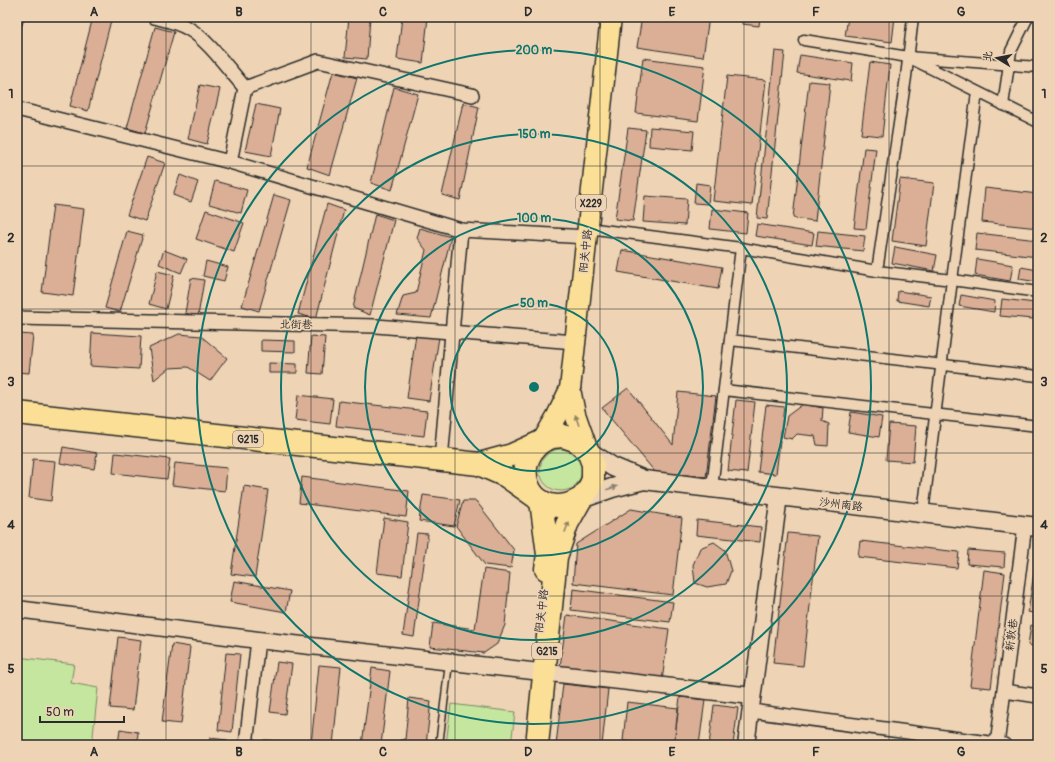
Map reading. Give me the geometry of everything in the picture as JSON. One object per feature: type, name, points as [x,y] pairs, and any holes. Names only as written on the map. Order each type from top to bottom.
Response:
[{"type":"highway","name":"G215","points":[[17,413],[479,464],[512,455],[543,440],[563,436],[577,441],[588,451],[594,464],[593,479],[589,489],[580,499]]},
{"type":"highway","points":[[537,498],[526,483],[525,464],[533,448],[543,440]]},
{"type":"highway","points":[[479,464],[506,476],[537,498],[556,506],[567,505],[580,499]]},
{"type":"highway","name":"阳关中路","points":[[537,498],[548,554],[539,672],[537,745]]},
{"type":"highway","name":"阳关中路","points":[[525,745],[539,672],[556,557],[568,524],[580,499]]},
{"type":"main road","name":"阳关中路","points":[[570,389],[611,17]]},
{"type":"main road","name":"X229","points":[[543,440],[558,416],[570,389]]},
{"type":"main road","name":"X229","points":[[570,389],[575,414],[588,451]]},
{"type":"main road","points":[[588,451],[613,467],[644,480]]},
{"type":"main road","points":[[580,499],[612,488],[644,480]]},
{"type":"main road","name":"沙州南路","points":[[644,480],[1031,526]]},
{"type":"street","points":[[154,17],[174,22],[190,29],[245,88]]},
{"type":"street","points":[[877,271],[913,17]]},
{"type":"street","points":[[1003,105],[1011,51],[1028,17]]},
{"type":"street","points":[[804,40],[908,57],[1009,64],[1038,68]]},
{"type":"street","points":[[908,57],[1038,122]]},
{"type":"street","points":[[245,88],[318,61],[472,94]]},
{"type":"street","points":[[230,162],[245,88]]},
{"type":"street","points":[[923,513],[977,92]]},
{"type":"street","points":[[17,109],[230,162],[461,230],[588,233],[741,248],[877,271],[1038,292]]},
{"type":"street","points":[[441,460],[461,230]]},
{"type":"street","points":[[712,488],[741,248]]},
{"type":"street","name":"北街巷","points":[[17,318],[376,326],[575,342]]},
{"type":"street","points":[[730,340],[1038,376]]},
{"type":"street","points":[[724,390],[1038,426]]},
{"type":"street","points":[[746,745],[779,496]]},
{"type":"street","name":"新敦巷","points":[[999,745],[1004,691],[1031,526]]},
{"type":"street","points":[[17,609],[258,640],[539,672],[752,703],[999,745]]},
{"type":"street","points":[[246,745],[258,640]]},
{"type":"street","points":[[1004,691],[1038,696]]},
{"type":"lane","points":[[439,745],[449,662]]},
{"type":"green space","points":[[561,449],[576,455],[582,470],[576,485],[561,491],[546,485],[540,470],[546,455]]},
{"type":"green space","points":[[17,657],[74,664],[71,683],[98,688],[92,745],[17,745]]},
{"type":"green space","points":[[451,704],[515,712],[511,745],[446,745]]},
{"type":"building","points":[[17,17],[25,17],[17,38]]},
{"type":"building","points":[[93,17],[111,20],[88,111],[70,106]]},
{"type":"building","points":[[349,17],[370,17],[367,59],[345,57]]},
{"type":"building","points":[[402,17],[428,17],[423,63],[397,59]]},
{"type":"building","points":[[642,17],[709,17],[703,57],[637,47]]},
{"type":"building","points":[[742,17],[760,17],[759,26],[742,24]]},
{"type":"building","points":[[848,17],[895,17],[892,42],[845,36]]},
{"type":"building","points":[[155,27],[174,32],[145,133],[127,128]]},
{"type":"building","points":[[775,51],[785,52],[767,219],[757,218]]},
{"type":"building","points":[[800,55],[853,63],[851,81],[797,73]]},
{"type":"building","points":[[643,58],[705,66],[698,121],[636,113]]},
{"type":"building","points":[[870,62],[890,65],[882,136],[861,134]]},
{"type":"building","points":[[333,72],[357,78],[330,175],[307,167]]},
{"type":"building","points":[[727,76],[766,80],[752,205],[713,201]]},
{"type":"building","points":[[809,81],[830,83],[815,221],[793,218]]},
{"type":"building","points":[[200,85],[220,89],[207,144],[188,139]]},
{"type":"building","points":[[394,87],[418,94],[392,190],[371,183]]},
{"type":"building","points":[[463,103],[479,107],[460,200],[442,195]]},
{"type":"building","points":[[256,104],[280,109],[271,156],[245,151]]},
{"type":"building","points":[[650,127],[694,131],[692,150],[649,146]]},
{"type":"building","points":[[628,128],[646,130],[633,221],[615,219]]},
{"type":"building","points":[[864,148],[876,149],[866,229],[854,228]]},
{"type":"building","points":[[147,157],[165,163],[145,221],[127,215]]},
{"type":"building","points":[[180,175],[198,182],[191,202],[173,195]]},
{"type":"building","points":[[900,179],[934,183],[926,246],[892,241]]},
{"type":"building","points":[[215,181],[247,190],[241,213],[209,204]]},
{"type":"building","points":[[696,183],[710,185],[708,204],[694,203]]},
{"type":"building","points":[[985,188],[1038,194],[1038,228],[982,222]]},
{"type":"building","points":[[274,195],[291,200],[259,311],[242,306]]},
{"type":"building","points":[[645,196],[687,199],[685,225],[643,222]]},
{"type":"building","points":[[327,204],[344,210],[316,319],[298,314]]},
{"type":"building","points":[[53,205],[84,209],[73,296],[42,292]]},
{"type":"building","points":[[712,209],[748,213],[746,233],[710,229]]},
{"type":"building","points":[[206,210],[244,223],[234,252],[196,239]]},
{"type":"building","points":[[375,214],[394,220],[370,315],[353,308]]},
{"type":"building","points":[[757,224],[814,233],[812,245],[755,236]]},
{"type":"building","points":[[420,228],[451,237],[431,318],[397,315],[403,296],[416,293],[426,250],[417,238]]},
{"type":"building","points":[[127,231],[143,235],[120,312],[105,308]]},
{"type":"building","points":[[818,231],[865,236],[863,251],[816,246]]},
{"type":"building","points":[[977,233],[1038,240],[1038,257],[975,250]]},
{"type":"building","points":[[895,247],[937,255],[934,271],[892,263]]},
{"type":"building","points":[[164,250],[187,259],[181,273],[159,264]]},
{"type":"building","points":[[622,250],[722,267],[718,289],[618,272]]},
{"type":"building","points":[[977,259],[1013,265],[1010,281],[975,275]]},
{"type":"building","points":[[206,261],[228,267],[224,281],[203,276]]},
{"type":"building","points":[[1021,267],[1038,270],[1038,282],[1019,279]]},
{"type":"building","points":[[157,271],[174,275],[166,309],[149,304]]},
{"type":"building","points":[[191,278],[204,280],[198,316],[185,313]]},
{"type":"building","points":[[898,291],[931,296],[929,306],[897,301]]},
{"type":"building","points":[[961,295],[995,301],[994,312],[959,306]]},
{"type":"building","points":[[1002,299],[1035,303],[1033,319],[1000,316]]},
{"type":"building","points":[[92,333],[141,336],[139,369],[90,366]]},
{"type":"building","points":[[19,334],[33,335],[29,373],[17,372]]},
{"type":"building","points":[[179,334],[201,336],[227,358],[210,381],[188,367],[169,368],[154,380],[149,348]]},
{"type":"building","points":[[416,334],[439,337],[429,401],[407,398]]},
{"type":"building","points":[[311,336],[325,337],[322,374],[308,373]]},
{"type":"building","points":[[261,340],[295,341],[295,352],[261,351]]},
{"type":"building","points":[[269,363],[297,364],[297,373],[269,373]]},
{"type":"building","points":[[628,388],[673,445],[678,392],[716,396],[706,477],[655,472],[602,408]]},
{"type":"building","points":[[298,395],[333,399],[330,424],[295,420]]},
{"type":"building","points":[[736,400],[755,402],[747,473],[728,471]]},
{"type":"building","points":[[339,401],[427,411],[424,436],[336,426]]},
{"type":"building","points":[[803,404],[823,408],[822,421],[829,424],[828,446],[817,445],[815,436],[797,434],[792,439],[783,437],[787,416]]},
{"type":"building","points":[[766,405],[784,407],[776,474],[758,472]]},
{"type":"building","points":[[851,412],[882,417],[879,437],[848,432]]},
{"type":"building","points":[[889,424],[916,426],[913,462],[886,460]]},
{"type":"building","points":[[63,447],[97,453],[94,469],[60,463]]},
{"type":"building","points":[[115,453],[170,459],[167,479],[113,473]]},
{"type":"building","points":[[33,459],[55,461],[51,501],[29,498]]},
{"type":"building","points":[[175,463],[227,468],[225,491],[172,485]]},
{"type":"building","points":[[302,477],[409,491],[406,517],[299,503]]},
{"type":"building","points":[[244,486],[268,490],[255,577],[231,574]]},
{"type":"building","points":[[423,495],[460,500],[454,526],[419,521]]},
{"type":"building","points":[[463,501],[476,501],[514,550],[511,568],[485,565],[456,526]]},
{"type":"building","points":[[631,509],[682,518],[673,595],[573,583],[576,544]]},
{"type":"building","points":[[384,518],[408,522],[402,576],[377,573]]},
{"type":"building","points":[[697,520],[761,527],[760,542],[696,535]]},
{"type":"building","points":[[417,533],[428,534],[414,637],[403,635]]},
{"type":"building","points":[[788,533],[818,536],[803,666],[773,663]]},
{"type":"building","points":[[860,541],[959,552],[957,568],[858,557]]},
{"type":"building","points":[[714,542],[725,550],[731,571],[726,584],[707,587],[695,583],[693,565],[700,548]]},
{"type":"building","points":[[968,550],[1005,553],[1004,567],[967,564]]},
{"type":"building","points":[[1036,559],[1038,559],[1038,614],[1028,612]]},
{"type":"building","points":[[484,569],[510,573],[505,625],[497,644],[484,653],[430,647],[433,623],[475,629]]},
{"type":"building","points":[[984,570],[1005,573],[991,688],[970,686]]},
{"type":"building","points":[[234,581],[290,591],[286,612],[230,602]]},
{"type":"building","points":[[573,589],[673,602],[670,622],[571,610]]},
{"type":"building","points":[[567,615],[669,629],[662,681],[560,667]]},
{"type":"building","points":[[1031,625],[1038,627],[1038,647],[1028,645]]},
{"type":"building","points":[[118,637],[141,640],[133,710],[110,708]]},
{"type":"building","points":[[172,644],[190,647],[181,724],[162,722]]},
{"type":"building","points":[[226,653],[240,654],[232,732],[218,730]]},
{"type":"building","points":[[277,662],[292,664],[285,714],[270,712]]},
{"type":"building","points":[[319,665],[341,667],[333,745],[311,745]]},
{"type":"building","points":[[372,668],[390,671],[381,745],[362,745]]},
{"type":"building","points":[[563,684],[608,689],[602,745],[556,745]]},
{"type":"building","points":[[680,697],[705,700],[699,745],[674,745]]},
{"type":"building","points":[[409,698],[431,701],[426,745],[400,745],[401,740],[405,740]]},
{"type":"building","points":[[627,702],[678,708],[674,745],[623,741]]},
{"type":"building","points":[[714,705],[738,708],[733,745],[709,745]]},
{"type":"building","points":[[120,729],[138,732],[137,745],[118,745]]},
{"type":"building","points":[[210,738],[227,740],[226,745],[209,745]]},
{"type":"building","points":[[264,740],[281,741],[280,745],[264,745]]}]
